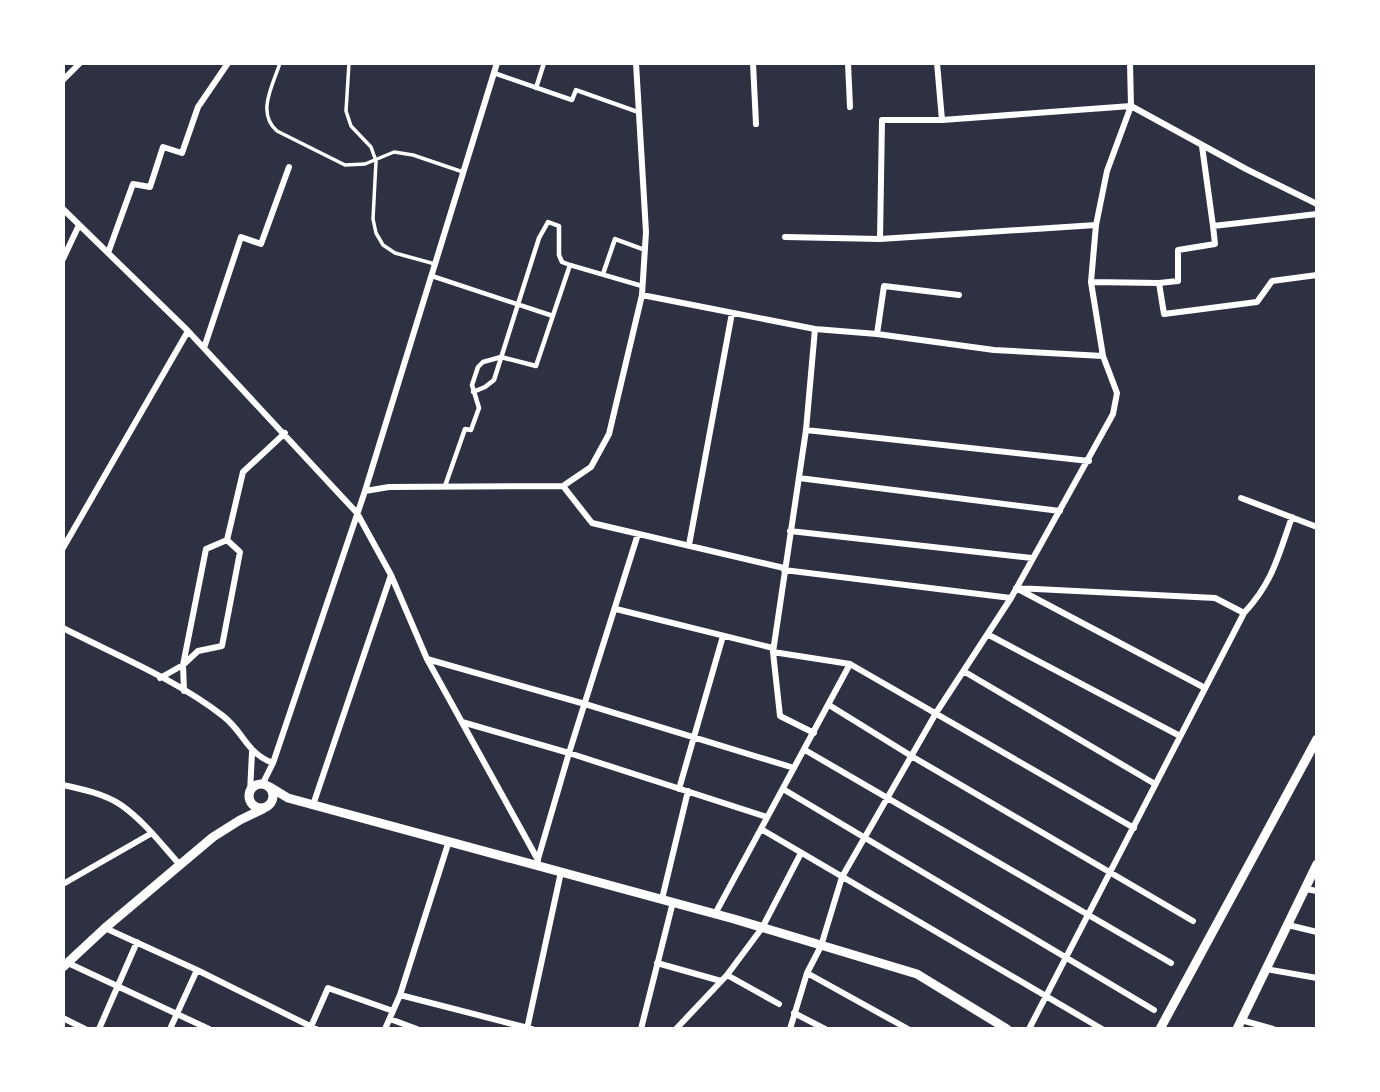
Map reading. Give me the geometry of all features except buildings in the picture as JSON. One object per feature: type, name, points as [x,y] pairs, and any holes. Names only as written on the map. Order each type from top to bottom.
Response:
[{"type":"main road","points":[[1160,1029],[1317,738]]},
{"type":"main road","points":[[264,785],[288,799],[448,844],[537,863],[917,974],[1007,1029]]},
{"type":"main road","points":[[240,820],[249,797],[264,785]]},
{"type":"main road","points":[[65,965],[214,837],[270,804],[273,798],[264,785]]},
{"type":"main road","points":[[249,797],[255,807],[263,809]]},
{"type":"main road","points":[[1239,1025],[1317,864]]},
{"type":"street","points":[[63,80],[80,63]]},
{"type":"street","points":[[108,253],[134,184],[150,187],[163,147],[182,153],[198,107],[228,63]]},
{"type":"street","points":[[252,752],[253,771],[264,785],[365,491],[497,63]]},
{"type":"street","points":[[536,88],[544,63]]},
{"type":"street","points":[[365,491],[389,487],[564,486],[591,467],[609,435],[642,295],[646,232],[636,63]]},
{"type":"street","points":[[753,63],[755,124]]},
{"type":"street","points":[[848,63],[850,107]]},
{"type":"street","points":[[937,63],[942,120]]},
{"type":"street","points":[[790,1029],[807,973],[821,946],[842,877],[936,713],[1012,598],[1113,414],[1116,393],[1102,356],[1091,282],[1096,225],[1107,171],[1131,106],[1130,63]]},
{"type":"street","points":[[494,73],[572,100],[576,90],[639,112]]},
{"type":"street","points":[[880,239],[882,120],[942,120],[1131,106],[1202,146],[1317,204]]},
{"type":"street","points":[[1091,282],[1178,281],[1178,250],[1215,244],[1202,146]]},
{"type":"street","points":[[204,348],[241,237],[261,244],[289,167]]},
{"type":"street","points":[[63,209],[188,331],[357,513],[391,575],[427,659],[537,863]]},
{"type":"street","points":[[1213,226],[1317,214]]},
{"type":"street","points":[[473,392],[494,380],[539,238],[548,222],[559,226],[559,255],[562,262],[642,286]]},
{"type":"street","points":[[63,259],[79,225]]},
{"type":"street","points":[[785,237],[880,239],[1096,225]]},
{"type":"street","points":[[603,274],[615,239],[645,250]]},
{"type":"street","points":[[445,486],[465,429],[471,430],[479,408],[472,385],[478,367],[483,362],[501,357],[536,366],[570,265]]},
{"type":"street","points":[[1160,283],[1164,314],[1257,302],[1272,281],[1317,275]]},
{"type":"street","points":[[432,276],[553,316]]},
{"type":"street","points":[[877,334],[884,286],[959,295]]},
{"type":"street","points":[[642,295],[815,329],[877,334],[994,351],[1102,356]]},
{"type":"street","points":[[689,545],[732,313]]},
{"type":"street","points":[[814,733],[780,716],[773,650],[806,430],[815,329]]},
{"type":"street","points":[[63,548],[188,331]]},
{"type":"street","points":[[806,430],[1089,461]]},
{"type":"street","points":[[228,540],[243,472],[285,433]]},
{"type":"street","points":[[799,478],[1060,511]]},
{"type":"street","points":[[564,486],[592,523],[784,569],[1012,598]]},
{"type":"street","points":[[1241,498],[1317,527]]},
{"type":"street","points":[[1028,1029],[1244,613],[1270,580],[1292,517]]},
{"type":"street","points":[[790,531],[1032,558]]},
{"type":"street","points":[[537,863],[638,534]]},
{"type":"street","points":[[160,678],[183,665],[198,651],[222,646],[240,552],[228,540]]},
{"type":"street","points":[[184,691],[183,665],[206,549],[228,540]]},
{"type":"street","points":[[313,805],[391,575]]},
{"type":"street","points":[[1016,588],[1215,598],[1244,613]]},
{"type":"street","points":[[1016,588],[1205,688]]},
{"type":"street","points":[[616,609],[773,650],[850,664],[1133,828]]},
{"type":"street","points":[[63,628],[184,691],[225,718],[252,752],[273,763]]},
{"type":"street","points":[[989,635],[1180,736]]},
{"type":"street","points":[[679,789],[723,636]]},
{"type":"street","points":[[427,659],[794,768]]},
{"type":"street","points":[[715,914],[850,664]]},
{"type":"street","points":[[965,672],[1155,784]]},
{"type":"street","points":[[829,705],[1193,921]]},
{"type":"street","points":[[462,722],[569,753],[767,817]]},
{"type":"street","points":[[805,750],[1171,963]]},
{"type":"street","points":[[249,797],[252,752]]},
{"type":"street","points":[[63,785],[88,791],[120,804],[152,833],[180,865]]},
{"type":"street","points":[[783,789],[1154,1010]]},
{"type":"street","points":[[662,899],[688,791]]},
{"type":"street","points":[[761,829],[1102,1029]]},
{"type":"street","points":[[63,884],[152,833]]},
{"type":"street","points":[[385,1029],[400,995],[448,844]]},
{"type":"street","points":[[676,1029],[727,975],[762,928],[801,853]]},
{"type":"street","points":[[400,995],[528,1029],[561,872]]},
{"type":"street","points":[[1306,889],[1317,891]]},
{"type":"street","points":[[641,1029],[673,902]]},
{"type":"street","points":[[1288,925],[1317,932]]},
{"type":"street","points":[[105,928],[197,970],[312,1028],[328,988],[393,1011]]},
{"type":"street","points":[[99,1029],[136,942]]},
{"type":"street","points":[[657,963],[721,981]]},
{"type":"street","points":[[65,965],[118,986],[209,1029]]},
{"type":"street","points":[[1266,969],[1317,978]]},
{"type":"street","points":[[170,1029],[197,970]]},
{"type":"street","points":[[807,973],[908,1029]]},
{"type":"street","points":[[727,975],[779,1004]]},
{"type":"street","points":[[794,1013],[825,1029]]},
{"type":"street","points":[[63,1018],[85,1029]]},
{"type":"street","points":[[390,1019],[417,1029]]},
{"type":"street","points":[[1239,1025],[1273,1029]]},
{"type":"lane","points":[[280,63],[266,116],[270,124],[286,136],[345,165],[366,164],[394,152],[412,155],[463,172]]},
{"type":"lane","points":[[349,63],[346,111],[351,126],[371,147],[376,161],[373,219],[376,233],[383,245],[395,253],[435,264]]}]
